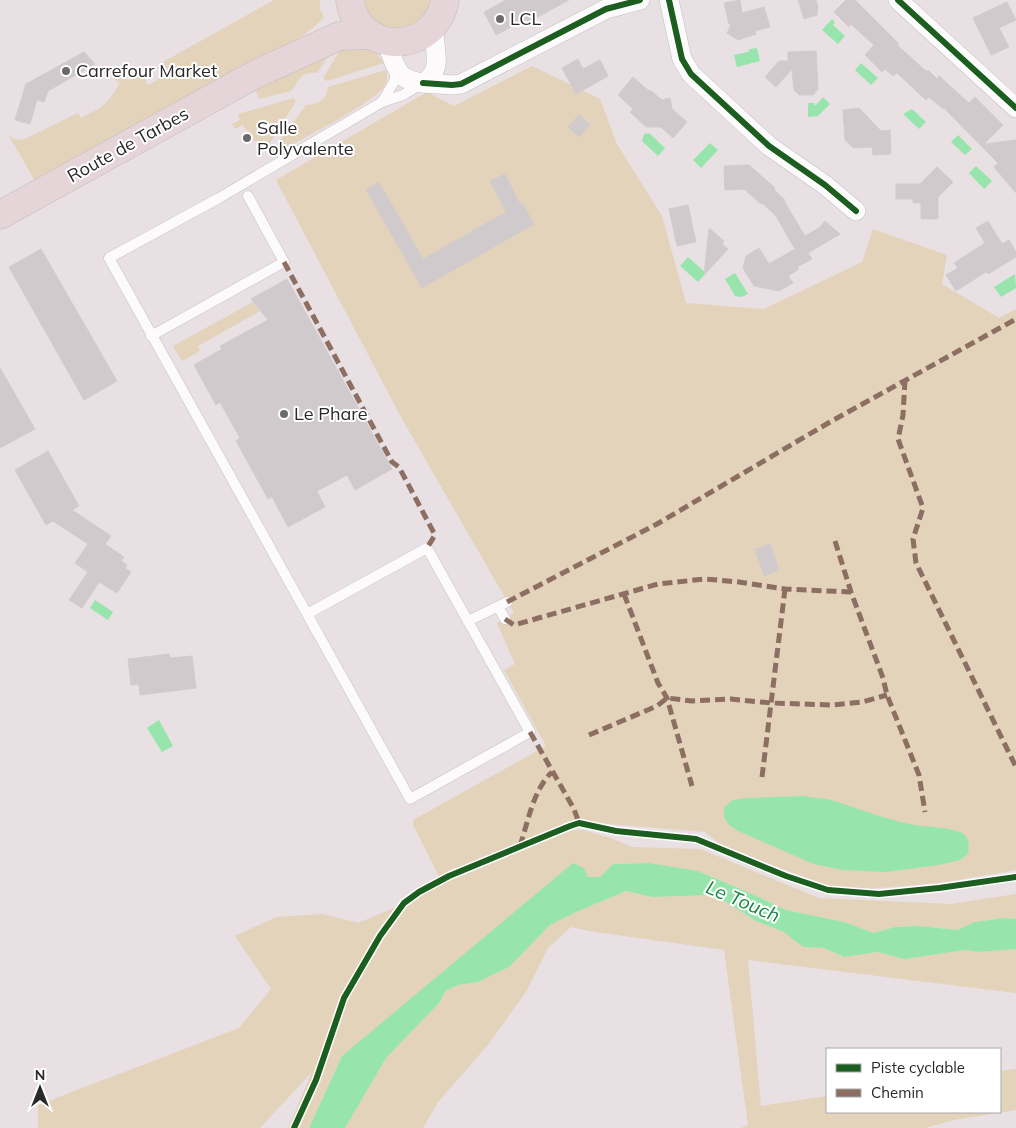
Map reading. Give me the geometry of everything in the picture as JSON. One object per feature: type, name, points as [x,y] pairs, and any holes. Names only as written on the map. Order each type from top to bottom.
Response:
[{"type":"main road","points":[[349,0],[356,20],[378,38]]},
{"type":"main road","name":"Route de Tarbes","points":[[256,74],[330,20],[349,0]]},
{"type":"main road","points":[[434,25],[443,10],[445,0]]},
{"type":"main road","name":"Route de Tarbes","points":[[0,215],[256,74],[339,36],[378,38],[396,42],[408,41],[425,34],[434,25]]},
{"type":"street","points":[[378,38],[392,54],[396,69],[407,80],[423,83],[461,84],[606,9],[640,0]]},
{"type":"street","points":[[669,0],[682,59],[691,74],[769,146],[825,185],[856,212]]},
{"type":"street","points":[[898,0],[1016,108]]},
{"type":"street","points":[[434,25],[434,43],[438,63],[442,71],[450,77],[471,79]]},
{"type":"street","points":[[423,83],[433,75],[438,63]]},
{"type":"lane","points":[[382,102],[394,82],[396,69]]},
{"type":"lane","points":[[307,614],[427,548],[530,732],[410,799],[151,336],[109,258],[227,194],[244,182],[382,102],[403,95],[423,83]]},
{"type":"lane","points":[[151,336],[284,262],[248,196]]},
{"type":"lane","points":[[468,621],[503,604],[505,619]]},
{"type":"shaded area","points":[[274,0],[320,0],[320,10],[324,17],[293,43],[38,186],[9,136],[17,140],[25,139],[78,113],[81,118],[100,108],[108,101],[120,83],[115,80],[113,74],[121,67],[128,81],[142,73],[148,85],[169,73],[163,62]]},
{"type":"shaded area","points":[[361,0],[434,0],[431,10],[407,31],[375,25]]},
{"type":"shaded area","points":[[334,48],[317,73],[303,75],[291,91],[259,99],[256,91],[266,79]]},
{"type":"shaded area","points":[[372,48],[384,63],[327,81],[323,78],[341,49]]},
{"type":"shaded area","points":[[532,66],[600,99],[617,144],[662,216],[686,303],[764,309],[862,262],[873,229],[947,255],[942,284],[999,318],[1016,309],[1016,870],[939,883],[867,889],[827,886],[721,845],[705,832],[573,821],[548,832],[583,830],[611,838],[632,847],[700,849],[819,898],[951,904],[1016,894],[1016,919],[1003,918],[975,922],[957,930],[919,926],[895,927],[874,933],[844,922],[786,910],[698,871],[649,863],[613,864],[600,878],[588,877],[584,868],[342,1056],[309,1128],[288,1128],[312,1072],[260,1128],[38,1128],[38,1105],[239,1028],[271,989],[235,936],[276,917],[323,914],[358,923],[394,908],[416,889],[439,877],[413,825],[413,820],[546,746],[504,670],[515,664],[497,623],[514,613],[402,419],[276,180],[427,92],[454,106]]},
{"type":"shaded area","points":[[386,70],[387,79],[385,85],[367,102],[271,156],[271,153],[306,105],[321,101],[326,95],[328,87]]},
{"type":"shaded area","points":[[294,98],[296,101],[265,151],[259,142],[254,141],[243,125],[235,129],[232,124],[240,120],[238,114]]},
{"type":"shaded area","points":[[253,302],[260,311],[198,346],[200,351],[182,361],[173,346]]},
{"type":"shaded area","points":[[626,891],[652,897],[715,895],[756,921],[784,932],[803,947],[824,948],[844,957],[878,952],[904,959],[965,950],[979,952],[1016,949],[1016,993],[748,960],[761,1106],[826,1096],[826,1113],[997,1113],[954,1120],[925,1128],[741,1128],[748,1125],[724,950],[571,927],[548,948],[526,992],[488,1045],[438,1102],[423,1128],[345,1128],[386,1058],[440,1002],[445,991],[458,985],[478,982],[509,967],[550,925]]},
{"type":"shaded area","points":[[1016,1069],[1016,1110],[1001,1112],[1001,1071]]},
{"type":"water","points":[[832,19],[835,22],[833,25],[845,36],[838,44],[822,30]]},
{"type":"water","points":[[757,48],[760,61],[737,67],[734,55]]},
{"type":"water","points":[[861,63],[878,78],[871,85],[855,70]]},
{"type":"water","points":[[823,97],[830,104],[818,116],[808,117],[808,103],[814,103],[815,106]]},
{"type":"water","points":[[912,109],[926,122],[919,129],[903,114]]},
{"type":"water","points":[[649,133],[665,148],[658,156],[642,141],[644,134]]},
{"type":"water","points":[[958,135],[972,149],[965,155],[951,142]]},
{"type":"water","points":[[710,143],[718,150],[701,168],[693,160]]},
{"type":"water","points":[[976,166],[992,181],[984,189],[969,173]]},
{"type":"water","points":[[688,257],[706,273],[698,282],[680,266]]},
{"type":"water","points":[[735,273],[748,294],[742,297],[735,296],[725,279]]},
{"type":"water","points":[[1015,274],[1016,288],[1001,297],[994,287]]},
{"type":"water","points":[[95,600],[113,612],[108,620],[90,608]]},
{"type":"water","points":[[159,720],[173,746],[162,752],[147,728]]},
{"type":"water","points":[[804,796],[831,800],[909,824],[957,831],[965,835],[968,840],[968,854],[960,860],[939,865],[885,872],[843,870],[814,864],[738,831],[728,824],[724,817],[724,807],[733,800]]},
{"type":"water","name":"Le Touch","points":[[573,863],[584,868],[588,877],[600,877],[613,864],[649,863],[698,871],[786,910],[844,922],[874,933],[895,927],[919,926],[957,930],[975,922],[1003,918],[1016,919],[1016,949],[979,952],[965,950],[904,959],[878,952],[844,957],[824,948],[803,947],[784,932],[756,921],[715,895],[652,897],[626,891],[550,925],[509,967],[478,982],[458,985],[445,991],[440,1002],[386,1058],[345,1128],[309,1128],[342,1056]]},
{"type":"building","points":[[506,0],[569,0],[528,22],[526,19],[496,35],[484,12]]},
{"type":"building","points":[[740,0],[742,13],[764,7],[770,27],[755,31],[756,34],[738,40],[727,33],[731,25],[729,24],[724,3]]},
{"type":"building","points":[[798,0],[816,0],[818,7],[817,15],[804,19]]},
{"type":"building","points":[[846,0],[855,0],[899,44],[897,45],[927,72],[928,70],[937,79],[939,76],[969,103],[975,97],[1003,125],[984,144],[1016,140],[1016,193],[994,167],[998,163],[944,108],[929,97],[926,100],[897,73],[893,76],[885,69],[882,72],[865,55],[874,45],[851,24],[849,27],[834,12]]},
{"type":"building","points":[[1007,2],[1016,20],[999,28],[1009,47],[991,55],[973,18]]},
{"type":"building","points":[[816,51],[818,89],[813,95],[799,95],[794,90],[792,69],[776,87],[765,77],[779,61],[788,61],[788,52]]},
{"type":"building","points":[[84,52],[95,64],[48,91],[44,102],[37,100],[30,124],[15,120],[26,84]]},
{"type":"building","points":[[578,59],[583,69],[600,60],[608,76],[576,94],[562,68]]},
{"type":"building","points":[[633,77],[662,100],[670,98],[672,109],[687,122],[673,138],[661,127],[646,127],[630,112],[633,109],[618,95]]},
{"type":"building","points":[[859,108],[881,131],[890,130],[891,154],[873,155],[872,147],[853,148],[845,140],[843,110]]},
{"type":"building","points":[[579,115],[590,125],[579,137],[568,127]]},
{"type":"building","points":[[749,165],[775,188],[774,190],[785,200],[805,236],[819,228],[825,221],[840,234],[808,253],[812,259],[797,267],[799,269],[788,276],[793,283],[779,291],[754,286],[743,268],[746,256],[759,248],[769,264],[795,249],[776,216],[762,203],[744,189],[725,190],[724,166]]},
{"type":"building","points":[[937,167],[953,182],[938,197],[938,219],[921,219],[921,203],[913,203],[913,199],[896,199],[896,184],[920,184]]},
{"type":"building","points":[[505,174],[520,204],[522,203],[534,224],[422,288],[366,190],[379,182],[423,259],[506,212],[490,181]]},
{"type":"building","points":[[688,205],[696,242],[677,246],[669,209]]},
{"type":"building","points":[[988,221],[1002,244],[1009,240],[1016,252],[1016,257],[988,274],[986,272],[956,291],[946,275],[958,268],[954,263],[985,243],[976,228]]},
{"type":"building","points":[[709,228],[724,241],[722,244],[728,249],[704,275]]},
{"type":"building","points":[[41,249],[117,381],[84,400],[9,267]]},
{"type":"building","name":"Le Phare","points":[[287,279],[392,469],[355,490],[347,475],[317,491],[325,507],[288,527],[272,497],[268,499],[236,441],[240,438],[220,402],[216,405],[194,365],[222,349],[220,346],[268,320],[251,299]]},
{"type":"building","points":[[0,368],[35,429],[0,448]]},
{"type":"building","points":[[48,451],[79,506],[72,510],[111,536],[105,544],[124,557],[121,561],[127,565],[125,568],[131,572],[117,593],[99,582],[82,608],[69,600],[88,572],[75,563],[88,544],[53,521],[46,525],[15,470]]},
{"type":"building","points":[[770,544],[779,570],[764,576],[755,549]]},
{"type":"building","points":[[169,654],[170,658],[192,656],[196,688],[140,695],[139,684],[131,685],[128,659]]},
{"type":"marked path","points":[[284,262],[392,462],[399,467],[435,535],[427,548]]},
{"type":"marked path","points":[[507,602],[657,524],[830,422],[1016,319]]},
{"type":"marked path","points":[[905,380],[903,415],[898,439],[923,508],[913,539],[916,563],[1016,767]]},
{"type":"marked path","points":[[835,541],[851,592],[883,678],[887,695],[919,775],[925,812]]},
{"type":"marked path","points":[[505,619],[514,625],[658,584],[705,579],[785,589],[851,592]]},
{"type":"marked path","points":[[762,777],[785,589]]},
{"type":"marked path","points":[[624,594],[658,683],[667,698],[692,786]]},
{"type":"marked path","points":[[589,735],[657,706],[667,698],[692,701],[731,699],[771,703],[833,705],[862,702],[887,695]]},
{"type":"marked path","points":[[530,732],[574,809],[579,823]]},
{"type":"marked path","points":[[520,846],[536,797],[545,779],[552,772]]},
{"type":"cycle path","points":[[423,83],[461,84],[606,9],[640,0]]},
{"type":"cycle path","points":[[669,0],[682,59],[691,74],[769,146],[825,185],[856,211]]},
{"type":"cycle path","points":[[898,0],[1016,108]]},
{"type":"cycle path","points":[[294,1128],[316,1080],[344,998],[380,936],[404,903],[419,892],[449,876],[570,826],[579,823],[616,831],[696,839],[786,876],[828,890],[879,894],[1016,877]]},
{"type":"place","name":"LCL","points":[[500,19]]},
{"type":"place","name":"Carrefour Market","points":[[66,71]]},
{"type":"place","name":"Salle Polyvalente","points":[[247,138]]},
{"type":"place","name":"Le Phare","points":[[284,414]]}]
